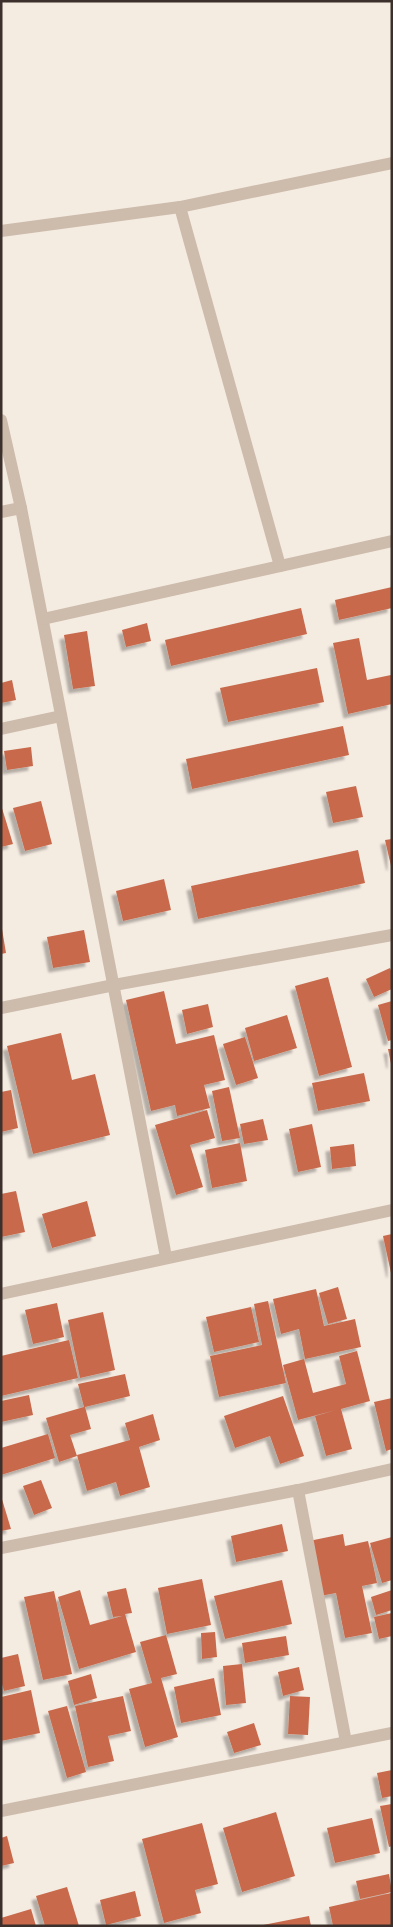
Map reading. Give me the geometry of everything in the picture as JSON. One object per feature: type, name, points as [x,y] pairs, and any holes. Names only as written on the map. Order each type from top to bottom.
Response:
[{"type":"street","points":[[1,231],[180,207],[392,163]]},
{"type":"street","points":[[180,207],[280,566]]},
{"type":"street","points":[[1,420],[43,619],[166,1257]]},
{"type":"street","points":[[1,512],[21,508]]},
{"type":"street","points":[[43,619],[392,541]]},
{"type":"street","points":[[1,729],[61,716]]},
{"type":"street","points":[[1,1008],[114,985],[392,935]]},
{"type":"street","points":[[1,1294],[166,1257],[392,1210]]},
{"type":"street","points":[[1,1548],[392,1470]]},
{"type":"street","points":[[298,1490],[346,1742]]},
{"type":"street","points":[[1,1810],[392,1733]]},
{"type":"building","points":[[392,587],[392,608],[339,620],[335,600]]},
{"type":"building","points":[[301,608],[307,634],[171,666],[165,640]]},
{"type":"building","points":[[147,623],[151,641],[126,647],[122,630]]},
{"type":"building","points":[[87,631],[95,686],[73,689],[64,635]]},
{"type":"building","points":[[359,638],[367,680],[391,675],[392,704],[348,714],[333,643]]},
{"type":"building","points":[[317,668],[324,702],[228,722],[220,688]]},
{"type":"building","points":[[12,680],[16,700],[1,703],[1,683]]},
{"type":"building","points":[[343,726],[349,755],[192,789],[186,759]]},
{"type":"building","points":[[31,747],[33,766],[7,770],[4,751]]},
{"type":"building","points":[[356,786],[363,817],[333,823],[326,792]]},
{"type":"building","points":[[41,801],[52,844],[25,851],[13,808]]},
{"type":"building","points":[[1,805],[13,844],[1,847]]},
{"type":"building","points":[[392,839],[392,866],[391,866],[385,840]]},
{"type":"building","points":[[358,850],[365,883],[198,919],[191,886]]},
{"type":"building","points":[[164,879],[171,910],[123,921],[116,891]]},
{"type":"building","points":[[1,930],[6,953],[1,954]]},
{"type":"building","points":[[84,930],[90,962],[53,968],[47,937]]},
{"type":"building","points":[[390,968],[392,973],[392,989],[374,997],[366,979]]},
{"type":"building","points":[[328,977],[352,1067],[319,1076],[295,986]]},
{"type":"building","points":[[164,991],[176,1044],[214,1035],[225,1080],[204,1085],[210,1108],[177,1116],[175,1105],[151,1111],[126,1000]]},
{"type":"building","points":[[392,1001],[392,1040],[388,1041],[378,1005]]},
{"type":"building","points":[[208,1004],[213,1027],[187,1034],[182,1010]]},
{"type":"building","points":[[287,1015],[297,1048],[254,1061],[245,1028]]},
{"type":"building","points":[[61,1033],[72,1080],[95,1074],[110,1135],[33,1154],[7,1046]]},
{"type":"building","points":[[245,1037],[258,1078],[236,1085],[223,1044]]},
{"type":"building","points":[[388,1049],[392,1049],[392,1064],[391,1064]]},
{"type":"building","points":[[364,1073],[370,1101],[318,1111],[312,1083]]},
{"type":"building","points":[[229,1087],[240,1138],[222,1141],[212,1091]]},
{"type":"building","points":[[11,1090],[18,1128],[1,1132],[1,1092]]},
{"type":"building","points":[[207,1110],[215,1138],[190,1145],[203,1187],[176,1195],[155,1125]]},
{"type":"building","points":[[263,1119],[268,1140],[244,1144],[240,1124]]},
{"type":"building","points":[[312,1124],[321,1167],[298,1172],[289,1129]]},
{"type":"building","points":[[240,1143],[247,1181],[212,1188],[205,1150]]},
{"type":"building","points":[[354,1144],[356,1166],[332,1169],[330,1147]]},
{"type":"building","points":[[16,1191],[25,1232],[1,1237],[1,1194]]},
{"type":"building","points":[[87,1201],[96,1236],[52,1248],[42,1214]]},
{"type":"building","points":[[392,1234],[392,1273],[391,1273],[383,1236]]},
{"type":"building","points":[[338,1287],[347,1319],[328,1324],[319,1293]]},
{"type":"building","points":[[316,1289],[324,1326],[355,1319],[361,1347],[305,1359],[299,1329],[281,1334],[273,1299]]},
{"type":"building","points":[[268,1301],[286,1383],[219,1397],[210,1356],[262,1345],[254,1304]]},
{"type":"building","points":[[57,1303],[64,1337],[33,1344],[25,1310]]},
{"type":"building","points":[[251,1307],[259,1342],[214,1352],[206,1317]]},
{"type":"building","points":[[103,1312],[115,1370],[80,1378],[68,1320]]},
{"type":"building","points":[[69,1340],[78,1378],[1,1396],[1,1356]]},
{"type":"building","points":[[357,1351],[370,1401],[341,1409],[352,1449],[326,1456],[315,1416],[336,1410],[298,1420],[283,1365],[304,1359],[313,1393],[346,1384],[339,1356]]},
{"type":"building","points":[[125,1374],[130,1396],[85,1407],[91,1429],[70,1435],[77,1456],[59,1462],[46,1418],[84,1407],[78,1384]]},
{"type":"building","points":[[29,1395],[33,1415],[1,1422],[1,1401]]},
{"type":"building","points":[[283,1396],[304,1456],[280,1464],[270,1436],[235,1448],[224,1416]]},
{"type":"building","points":[[392,1398],[392,1449],[386,1451],[374,1402]]},
{"type":"building","points":[[153,1414],[160,1440],[139,1447],[150,1487],[120,1496],[116,1482],[87,1491],[77,1455],[130,1440],[125,1423]]},
{"type":"building","points":[[48,1434],[55,1458],[1,1475],[1,1448]]},
{"type":"building","points":[[41,1480],[52,1508],[34,1515],[23,1486]]},
{"type":"building","points":[[1,1496],[11,1529],[1,1531]]},
{"type":"building","points":[[282,1524],[288,1551],[236,1562],[231,1536]]},
{"type":"building","points":[[343,1534],[345,1546],[368,1541],[377,1583],[362,1586],[372,1633],[345,1638],[336,1593],[320,1596],[309,1541]]},
{"type":"building","points":[[392,1537],[392,1580],[382,1583],[370,1543]]},
{"type":"building","points":[[202,1579],[211,1625],[167,1634],[158,1588]]},
{"type":"building","points":[[282,1580],[292,1624],[225,1639],[214,1596]]},
{"type":"building","points":[[126,1588],[132,1613],[125,1614],[136,1652],[79,1669],[58,1597],[80,1590],[90,1625],[122,1616],[113,1617],[107,1592]]},
{"type":"building","points":[[392,1590],[392,1610],[376,1615],[371,1597]]},
{"type":"building","points":[[54,1591],[72,1674],[43,1680],[24,1597]]},
{"type":"building","points":[[392,1613],[392,1636],[379,1639],[374,1617]]},
{"type":"building","points":[[215,1632],[217,1657],[202,1659],[201,1633]]},
{"type":"building","points":[[166,1635],[177,1674],[161,1678],[178,1737],[145,1747],[129,1689],[152,1683],[140,1642]]},
{"type":"building","points":[[286,1636],[289,1655],[245,1663],[242,1643]]},
{"type":"building","points":[[18,1654],[25,1686],[4,1691],[1,1681],[1,1658]]},
{"type":"building","points":[[242,1664],[246,1703],[226,1705],[223,1666]]},
{"type":"building","points":[[299,1667],[304,1690],[283,1696],[278,1672]]},
{"type":"building","points":[[91,1674],[97,1698],[74,1705],[68,1681]]},
{"type":"building","points":[[214,1678],[221,1715],[181,1723],[174,1687]]},
{"type":"building","points":[[31,1690],[40,1733],[1,1741],[1,1697]]},
{"type":"building","points":[[123,1696],[131,1731],[108,1736],[114,1761],[88,1767],[75,1706]]},
{"type":"building","points":[[290,1696],[310,1697],[308,1735],[288,1734]]},
{"type":"building","points":[[67,1706],[86,1772],[67,1778],[48,1711]]},
{"type":"building","points":[[254,1723],[261,1745],[234,1753],[227,1732]]},
{"type":"building","points":[[392,1770],[392,1796],[382,1798],[377,1773]]},
{"type":"building","points":[[392,1804],[392,1846],[389,1847],[380,1806]]},
{"type":"building","points":[[276,1812],[295,1876],[242,1892],[223,1828]]},
{"type":"building","points":[[372,1818],[380,1853],[335,1863],[327,1828]]},
{"type":"building","points":[[202,1823],[218,1884],[195,1890],[201,1913],[164,1923],[142,1839]]},
{"type":"building","points":[[7,1836],[14,1863],[1,1866],[1,1838]]},
{"type":"building","points":[[389,1874],[392,1892],[360,1899],[356,1881]]},
{"type":"building","points":[[67,1887],[79,1926],[45,1926],[36,1896]]},
{"type":"building","points":[[135,1891],[141,1916],[106,1925],[100,1900]]},
{"type":"building","points":[[391,1893],[392,1926],[333,1926],[329,1907]]},
{"type":"building","points":[[31,1909],[36,1926],[1,1926],[1,1918]]},
{"type":"building","points":[[309,1916],[311,1926],[263,1926],[263,1925]]}]
